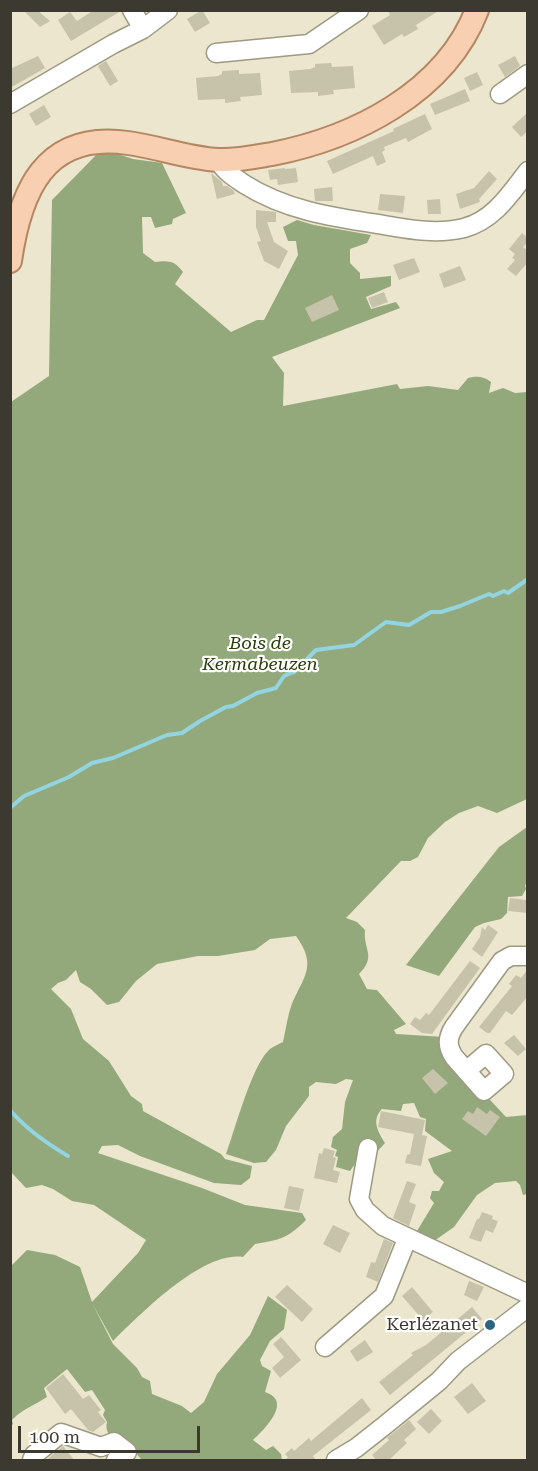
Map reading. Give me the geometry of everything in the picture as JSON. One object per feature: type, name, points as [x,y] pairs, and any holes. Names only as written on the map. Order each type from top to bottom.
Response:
[{"type":"main road","points":[[10,261],[16,223],[29,188],[45,167],[66,151],[92,142],[116,142],[218,160],[260,156],[298,148],[346,132],[376,117],[410,95],[435,73],[462,40],[477,10]]},
{"type":"street","points":[[132,10],[143,29]]},
{"type":"street","points":[[10,104],[143,29],[168,10]]},
{"type":"street","points":[[216,53],[309,44],[359,10]]},
{"type":"street","points":[[500,94],[528,74]]},
{"type":"street","points":[[218,160],[236,179],[286,206],[333,217],[428,232],[478,223],[517,194],[528,171]]},
{"type":"street","points":[[466,1071],[450,1052],[448,1043],[450,1033],[502,961],[511,956],[528,956]]},
{"type":"street","points":[[368,1148],[360,1204],[365,1210],[383,1226],[407,1239],[528,1294]]},
{"type":"street","points":[[325,1347],[384,1296],[407,1239]]},
{"type":"street","points":[[336,1461],[367,1440],[439,1381],[458,1361],[528,1306]]},
{"type":"street","points":[[32,1461],[34,1455],[61,1433],[68,1433],[101,1447],[114,1442],[125,1458]]},
{"type":"green space","name":"Bois de Kermabeuzen","points":[[102,149],[133,159],[162,163],[186,213],[173,219],[172,224],[155,228],[151,217],[142,217],[143,253],[155,262],[174,263],[183,272],[175,284],[231,332],[257,320],[264,320],[298,255],[296,241],[288,241],[283,227],[297,220],[371,235],[367,243],[350,249],[350,263],[360,273],[360,279],[391,276],[391,286],[366,297],[371,309],[396,302],[400,308],[272,357],[284,373],[283,406],[397,384],[400,389],[428,386],[458,390],[468,378],[474,377],[491,382],[489,393],[503,388],[515,393],[527,392],[527,799],[497,813],[478,806],[459,813],[445,822],[428,838],[418,857],[410,861],[401,861],[346,918],[357,922],[365,930],[368,957],[359,974],[367,989],[377,990],[406,1024],[394,1030],[396,1034],[444,1037],[467,1075],[506,1117],[527,1115],[527,1194],[523,1195],[516,1181],[495,1183],[477,1195],[454,1227],[434,1241],[419,1237],[417,1231],[434,1203],[430,1198],[432,1191],[439,1191],[444,1182],[434,1173],[428,1159],[452,1151],[425,1131],[426,1119],[420,1117],[414,1103],[403,1104],[401,1111],[382,1109],[379,1113],[376,1122],[385,1143],[374,1155],[357,1161],[350,1171],[336,1167],[337,1150],[331,1147],[333,1137],[342,1129],[345,1102],[353,1080],[346,1079],[336,1084],[316,1082],[309,1087],[309,1096],[286,1126],[276,1150],[266,1162],[254,1163],[226,1154],[257,1068],[270,1049],[283,1042],[291,1006],[305,976],[306,954],[296,936],[270,939],[255,950],[218,956],[198,956],[157,964],[136,981],[119,1002],[107,1005],[91,989],[80,982],[76,970],[66,980],[51,989],[71,1009],[83,1039],[109,1061],[131,1096],[142,1104],[143,1111],[221,1154],[225,1159],[252,1166],[250,1178],[241,1185],[214,1183],[140,1156],[118,1145],[102,1146],[98,1153],[245,1205],[302,1213],[306,1220],[283,1237],[255,1244],[243,1257],[227,1258],[209,1264],[191,1274],[156,1301],[113,1341],[92,1303],[113,1344],[137,1368],[142,1377],[150,1381],[152,1394],[182,1406],[191,1413],[204,1402],[217,1374],[250,1335],[268,1296],[287,1310],[284,1329],[270,1341],[260,1360],[262,1366],[271,1371],[265,1392],[273,1396],[277,1402],[277,1408],[264,1429],[253,1440],[266,1450],[273,1446],[281,1454],[282,1460],[142,1460],[132,1449],[110,1436],[103,1415],[105,1410],[92,1390],[85,1392],[67,1369],[44,1388],[47,1397],[16,1416],[11,1426],[11,1266],[27,1250],[55,1255],[80,1267],[92,1302],[138,1253],[146,1240],[94,1205],[72,1201],[42,1185],[26,1188],[10,1171],[11,402],[49,376],[52,200]]},
{"type":"green space","points":[[527,827],[527,884],[522,896],[508,897],[507,913],[501,919],[475,927],[439,976],[406,965],[499,847]]},
{"type":"building","points":[[23,10],[37,10],[50,21],[40,27]]},
{"type":"building","points":[[94,10],[121,11],[71,41],[58,20],[70,12],[77,21]]},
{"type":"building","points":[[202,10],[210,23],[195,32],[187,19]]},
{"type":"building","points":[[388,10],[440,10],[416,25],[418,29],[404,37],[402,34],[384,45],[372,26],[390,15]]},
{"type":"building","points":[[38,56],[45,68],[10,88],[10,69]]},
{"type":"building","points":[[515,56],[520,66],[505,77],[498,65]]},
{"type":"building","points":[[106,61],[118,81],[110,86],[98,66]]},
{"type":"building","points":[[331,63],[332,67],[353,66],[355,88],[333,90],[334,94],[318,96],[318,92],[291,93],[289,71],[310,69],[315,67],[315,64]]},
{"type":"building","points":[[239,70],[239,74],[260,73],[262,95],[240,97],[241,101],[225,103],[225,99],[198,100],[196,78],[218,76],[222,74],[222,71]]},
{"type":"building","points":[[477,72],[483,85],[470,91],[464,78]]},
{"type":"building","points":[[465,89],[470,101],[435,115],[430,104]]},
{"type":"building","points":[[44,105],[51,117],[36,126],[29,114]]},
{"type":"building","points":[[528,112],[528,131],[521,137],[512,127]]},
{"type":"building","points":[[425,114],[432,129],[408,142],[406,138],[384,147],[385,150],[382,152],[386,162],[377,166],[373,156],[333,174],[327,161],[394,131],[393,129]]},
{"type":"building","points":[[296,168],[298,182],[278,185],[277,179],[270,180],[268,170]]},
{"type":"building","points":[[489,171],[497,179],[479,199],[480,202],[460,209],[456,194],[474,188]]},
{"type":"building","points":[[211,173],[222,182],[223,186],[227,186],[235,194],[217,199]]},
{"type":"building","points":[[332,187],[333,201],[315,201],[314,189]]},
{"type":"building","points":[[380,194],[405,196],[403,213],[378,210]]},
{"type":"building","points":[[440,199],[441,214],[428,214],[427,200]]},
{"type":"building","points":[[256,210],[276,212],[276,222],[267,222],[274,242],[288,251],[279,269],[264,261],[257,242],[261,241],[256,227]]},
{"type":"building","points":[[522,233],[528,238],[528,242],[523,247],[528,251],[528,262],[516,276],[507,269],[515,260],[512,258],[515,254],[509,249]]},
{"type":"building","points":[[414,258],[420,272],[399,280],[393,265]]},
{"type":"building","points":[[460,266],[466,280],[444,288],[439,274]]},
{"type":"building","points":[[384,292],[388,302],[372,308],[368,298]]},
{"type":"building","points":[[332,295],[339,310],[312,322],[305,308]]},
{"type":"building","points":[[510,898],[526,900],[528,913],[508,911]]},
{"type":"building","points":[[488,925],[498,932],[482,957],[472,949],[480,937],[482,927],[485,930]]},
{"type":"building","points":[[470,961],[480,968],[432,1034],[422,1033],[410,1024],[415,1017],[420,1020],[426,1013],[429,1015]]},
{"type":"building","points":[[528,969],[528,996],[512,1015],[506,1011],[490,1033],[487,1033],[479,1027],[512,986],[509,984],[516,975],[521,978]]},
{"type":"building","points":[[514,1035],[526,1049],[518,1056],[504,1043]]},
{"type":"building","points":[[433,1069],[448,1083],[435,1094],[422,1078]]},
{"type":"building","points":[[477,1107],[487,1114],[490,1110],[500,1117],[486,1136],[462,1119],[468,1111],[473,1114]]},
{"type":"building","points":[[381,1111],[425,1120],[422,1135],[427,1136],[421,1166],[405,1163],[407,1155],[410,1154],[414,1134],[378,1127]]},
{"type":"building","points":[[324,1148],[335,1151],[333,1170],[340,1172],[337,1183],[314,1178],[319,1153],[322,1154]]},
{"type":"building","points":[[407,1181],[416,1184],[409,1202],[416,1205],[409,1226],[393,1218]]},
{"type":"building","points":[[289,1186],[304,1189],[299,1211],[284,1208]]},
{"type":"building","points":[[482,1212],[493,1216],[492,1219],[498,1221],[493,1233],[486,1230],[481,1242],[469,1238]]},
{"type":"building","points":[[333,1225],[350,1233],[340,1253],[323,1244]]},
{"type":"building","points":[[384,1239],[393,1243],[378,1282],[366,1277],[371,1262],[375,1263]]},
{"type":"building","points":[[469,1281],[484,1287],[477,1301],[464,1295]]},
{"type":"building","points":[[287,1285],[313,1309],[302,1322],[275,1297]]},
{"type":"building","points":[[412,1287],[433,1312],[423,1320],[402,1296]]},
{"type":"building","points":[[472,1307],[482,1319],[390,1395],[379,1382],[413,1355],[411,1353],[426,1345]]},
{"type":"building","points":[[281,1337],[301,1360],[280,1378],[272,1368],[284,1357],[273,1344]]},
{"type":"building","points":[[365,1340],[373,1352],[357,1362],[350,1351]]},
{"type":"building","points":[[63,1374],[83,1399],[89,1395],[101,1410],[98,1412],[106,1422],[93,1432],[88,1430],[71,1409],[65,1414],[46,1388]]},
{"type":"building","points":[[472,1383],[486,1401],[468,1414],[454,1397]]},
{"type":"building","points":[[362,1398],[371,1410],[313,1456],[316,1461],[284,1461],[288,1457],[285,1454],[292,1448],[294,1451],[309,1438],[311,1441]]},
{"type":"building","points":[[431,1409],[442,1421],[429,1434],[417,1422]]},
{"type":"building","points":[[409,1420],[416,1429],[404,1440],[407,1443],[388,1461],[377,1461],[372,1455],[389,1440],[387,1438]]},
{"type":"building","points":[[63,1446],[75,1461],[45,1461]]},
{"type":"waterway","points":[[10,808],[24,796],[69,777],[92,763],[113,758],[167,735],[182,733],[226,707],[233,706],[257,693],[276,688],[284,676],[294,672],[316,650],[354,645],[386,622],[409,625],[431,612],[441,612],[489,594],[493,596],[504,591],[508,593],[528,579]]},
{"type":"waterway","points":[[10,1110],[37,1135],[68,1156]]},
{"type":"place","name":"Kerlézanet","points":[[490,1325]]}]
